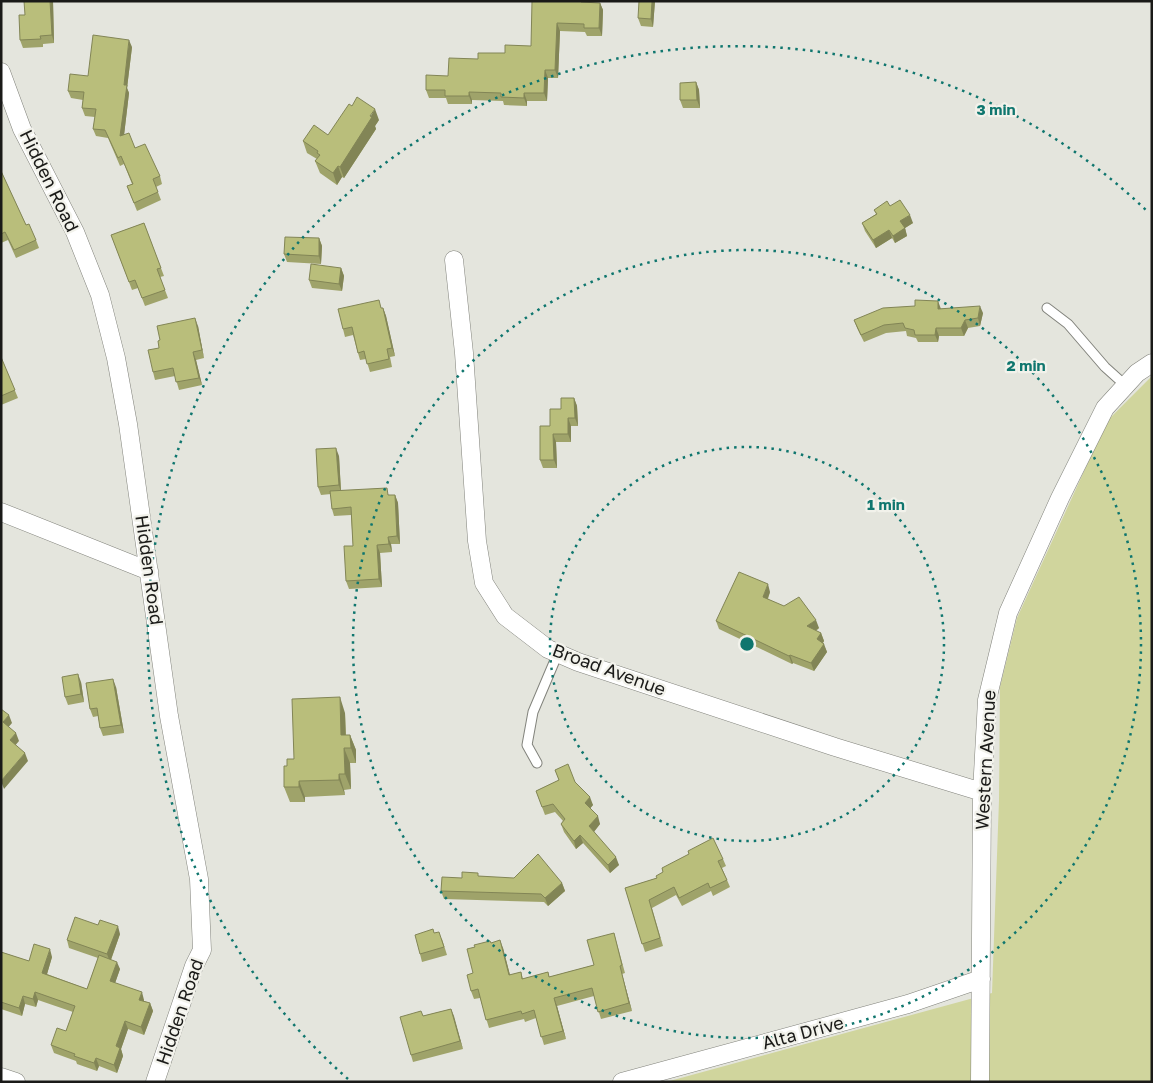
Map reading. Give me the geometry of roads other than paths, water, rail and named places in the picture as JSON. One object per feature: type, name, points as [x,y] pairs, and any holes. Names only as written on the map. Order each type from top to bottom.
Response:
[{"type":"street","name":"Hidden Road","points":[[1,72],[22,129],[74,232],[100,295],[116,358],[128,424],[169,716],[199,879],[202,950],[194,966],[155,1082]]},
{"type":"street","name":"Broad Avenue","points":[[454,260],[464,353],[477,542],[484,583],[505,616],[548,649],[578,662],[835,747],[982,792]]},
{"type":"street","name":"Western Avenue","points":[[980,1082],[982,792],[987,700],[1008,614],[1060,498],[1105,408],[1137,373],[1152,363]]},
{"type":"street","points":[[1,512],[149,571]]},
{"type":"street","name":"Alta Drive","points":[[622,1082],[908,1004],[981,979]]},
{"type":"street","points":[[1,1077],[16,1082]]},
{"type":"lane","points":[[1047,308],[1068,324],[1105,367],[1125,385]]},
{"type":"lane","points":[[537,763],[527,745],[533,712],[558,653]]}]
